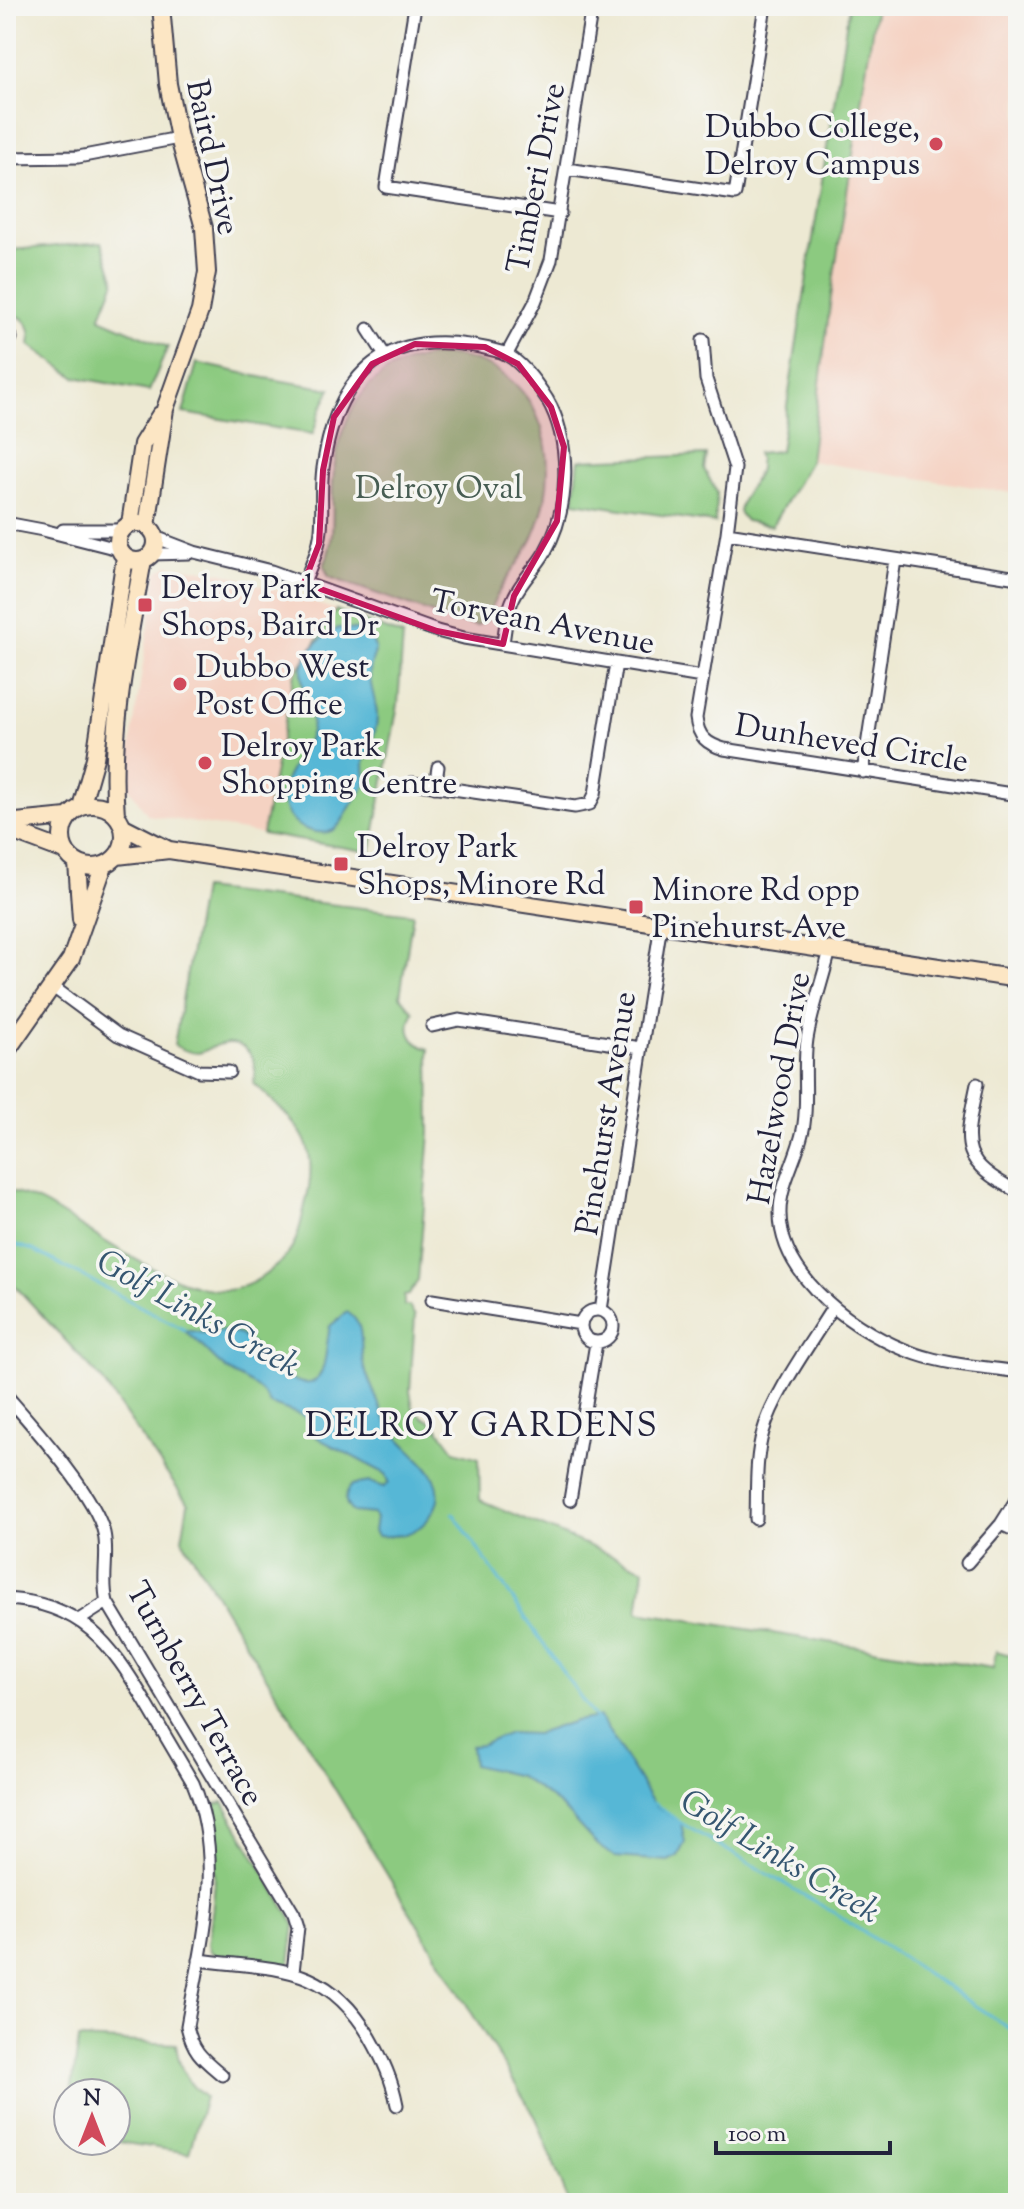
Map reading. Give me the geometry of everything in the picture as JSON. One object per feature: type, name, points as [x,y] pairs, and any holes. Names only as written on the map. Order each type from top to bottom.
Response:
[{"type":"street","name":"Baird Drive","points":[[138,529],[142,444],[165,409],[200,311],[207,272],[204,228],[179,138],[168,84],[161,6]]},
{"type":"street","points":[[415,6],[386,187],[560,213]]},
{"type":"street","name":"Timberi Drive","points":[[507,354],[545,280],[560,213],[592,6]]},
{"type":"street","points":[[567,169],[735,194],[765,6]]},
{"type":"street","points":[[6,158],[78,157],[179,138]]},
{"type":"street","points":[[368,329],[384,354]]},
{"type":"street","points":[[6,335],[11,338],[6,349]]},
{"type":"street","name":"Dunheved Circle","points":[[703,340],[706,379],[735,468],[702,677],[697,727],[705,741],[713,746],[863,772],[1018,795]]},
{"type":"street","points":[[304,583],[319,544],[323,470],[334,417],[361,375],[384,354],[415,344],[449,341],[507,354],[529,375],[551,407],[560,427],[565,466],[552,536],[546,550],[514,596],[503,644]]},
{"type":"street","points":[[6,523],[43,530],[122,553],[130,560],[147,557]]},
{"type":"street","points":[[43,530],[138,529]]},
{"type":"street","points":[[82,925],[71,857],[61,834],[74,812],[95,758],[122,553],[118,536],[138,529]]},
{"type":"street","points":[[6,1052],[71,959],[110,860],[122,847],[115,763],[123,687],[147,557],[138,529]]},
{"type":"street","name":"Torvean Avenue","points":[[138,529],[194,552],[247,564],[437,631],[702,677]]},
{"type":"street","points":[[727,533],[1018,578]]},
{"type":"street","name":"Torvean Avenue","points":[[147,557],[194,552]]},
{"type":"street","points":[[863,772],[895,560]]},
{"type":"street","points":[[412,783],[575,807],[590,804],[595,794],[616,663]]},
{"type":"street","points":[[435,787],[438,767]]},
{"type":"street","points":[[6,823],[100,805],[119,821],[169,850]]},
{"type":"street","points":[[6,829],[95,867],[110,860],[169,850],[1018,979]]},
{"type":"street","name":"Pinehurst Avenue","points":[[601,1310],[661,924]]},
{"type":"street","name":"Hazelwood Drive","points":[[830,950],[808,1035],[804,1124],[779,1210],[782,1237],[792,1261],[833,1307],[880,1337],[916,1354],[1018,1372]]},
{"type":"street","points":[[53,987],[118,1035],[199,1071],[229,1072]]},
{"type":"street","points":[[432,1026],[459,1020],[641,1048]]},
{"type":"street","points":[[977,1084],[968,1139],[973,1159],[982,1172],[1018,1192]]},
{"type":"street","points":[[432,1300],[581,1324]]},
{"type":"street","points":[[756,1519],[758,1462],[763,1431],[776,1401],[833,1307]]},
{"type":"street","points":[[581,1324],[589,1312],[601,1310],[611,1318],[614,1328],[609,1337],[596,1343]]},
{"type":"street","points":[[581,1324],[586,1338],[596,1343]]},
{"type":"street","points":[[570,1500],[596,1343]]},
{"type":"street","name":"Turnberry Terrace","points":[[6,1395],[11,1410],[39,1433],[97,1513],[106,1543],[104,1586],[107,1602],[294,1914],[298,1927],[293,1972]]},
{"type":"street","points":[[967,1563],[1001,1524],[1018,1497]]},
{"type":"street","points":[[1001,1524],[1018,1532]]},
{"type":"street","points":[[6,1599],[40,1603],[93,1629],[122,1662],[193,1783],[209,1836],[210,1858],[209,1887],[187,2026],[192,2045],[222,2075]]},
{"type":"street","points":[[79,1620],[107,1602]]},
{"type":"street","points":[[199,1960],[293,1972],[319,1982],[343,1999],[388,2067],[397,2105]]},
{"type":"highlighted area","points":[[415,344],[485,347],[518,364],[551,407],[564,447],[557,521],[514,596],[503,644],[437,631],[304,583],[319,544],[323,470],[334,417],[372,364]]},
{"type":"shaded area","name":"Dubbo College, Delroy Campus","points":[[876,6],[1018,6],[1018,494],[810,461],[833,282]]},
{"type":"shaded area","points":[[168,565],[224,573],[336,610],[293,676],[262,834],[148,815],[125,783],[157,572]]},
{"type":"green space","points":[[849,6],[876,6],[833,282],[810,461],[772,526],[746,521],[739,512],[759,469],[757,453],[780,451]]},
{"type":"green space","points":[[6,241],[12,250],[102,242],[115,281],[100,318],[168,347],[149,391],[75,377],[30,345],[29,327],[23,319],[6,313]]},
{"type":"green space","name":"Delroy Oval","points":[[445,355],[477,361],[503,374],[523,392],[537,415],[545,441],[548,469],[537,528],[532,541],[498,593],[488,619],[476,626],[329,577],[324,566],[332,533],[336,455],[351,411],[378,378],[397,366],[419,358]]},
{"type":"green space","points":[[197,363],[331,389],[313,434],[183,413]]},
{"type":"green space","points":[[706,455],[704,469],[717,493],[715,523],[574,502],[579,460]]},
{"type":"green space","points":[[336,610],[403,636],[398,704],[371,852],[262,834],[294,676]]},
{"type":"green space","points":[[202,889],[413,914],[400,996],[414,1012],[410,1024],[411,1035],[418,1044],[429,1049],[430,1133],[418,1280],[409,1295],[404,1296],[404,1306],[409,1306],[415,1316],[410,1391],[413,1408],[434,1423],[455,1451],[479,1458],[480,1500],[644,1569],[638,1612],[993,1668],[996,1651],[1018,1657],[1018,2203],[569,2203],[536,2118],[182,1539],[188,1504],[101,1379],[6,1276],[6,1190],[41,1203],[159,1271],[206,1288],[227,1290],[252,1283],[280,1262],[295,1243],[310,1179],[310,1162],[301,1133],[253,1083],[255,1067],[250,1053],[244,1048],[231,1043],[198,1053],[174,1045]]},
{"type":"green space","points":[[223,1802],[295,1925],[290,1963],[283,1966],[217,1955],[210,1951],[215,1858],[209,1806]]},
{"type":"green space","points":[[79,2039],[176,2044],[184,2074],[205,2097],[189,2153],[132,2144],[132,2077],[73,2077]]},
{"type":"water","points":[[339,628],[363,631],[374,644],[370,675],[377,722],[364,761],[364,788],[341,823],[325,833],[302,828],[291,819],[283,802],[283,789],[312,728],[302,679],[304,662],[318,642]]},
{"type":"water","points":[[347,1312],[357,1322],[364,1367],[385,1419],[436,1481],[437,1503],[426,1522],[414,1531],[377,1536],[373,1514],[353,1512],[346,1502],[346,1495],[352,1485],[370,1482],[384,1487],[389,1482],[386,1474],[317,1437],[304,1416],[270,1404],[261,1392],[226,1369],[183,1330],[205,1333],[227,1331],[241,1335],[288,1377],[301,1383],[311,1383],[322,1370],[330,1326]]},
{"type":"water","points":[[600,1717],[655,1806],[681,1823],[685,1842],[678,1856],[668,1861],[615,1857],[594,1842],[560,1805],[519,1776],[473,1765],[471,1746],[482,1745],[509,1733],[536,1734],[575,1721]]},
{"type":"waterway","name":"Golf Links Creek","points":[[6,1242],[33,1250],[185,1330]]},
{"type":"waterway","name":"Golf Links Creek","points":[[453,1513],[597,1721]]},
{"type":"waterway","name":"Golf Links Creek","points":[[653,1803],[681,1823],[836,1914],[1018,2034]]},
{"type":"place","name":"Dubbo College, Delroy Campus","points":[[936,144]]},
{"type":"place","name":"Delroy Park Shops, Baird Dr","points":[[145,605]]},
{"type":"place","name":"Dubbo West Post Office","points":[[180,684]]},
{"type":"place","name":"Delroy Park Shopping Centre","points":[[205,763]]},
{"type":"place","name":"Delroy Park Shops, Minore Rd","points":[[341,864]]},
{"type":"place","name":"Minore Rd opp Pinehurst Ave","points":[[636,907]]},
{"type":"district","name":"DELROY GARDENS","points":[[482,1424]]}]
